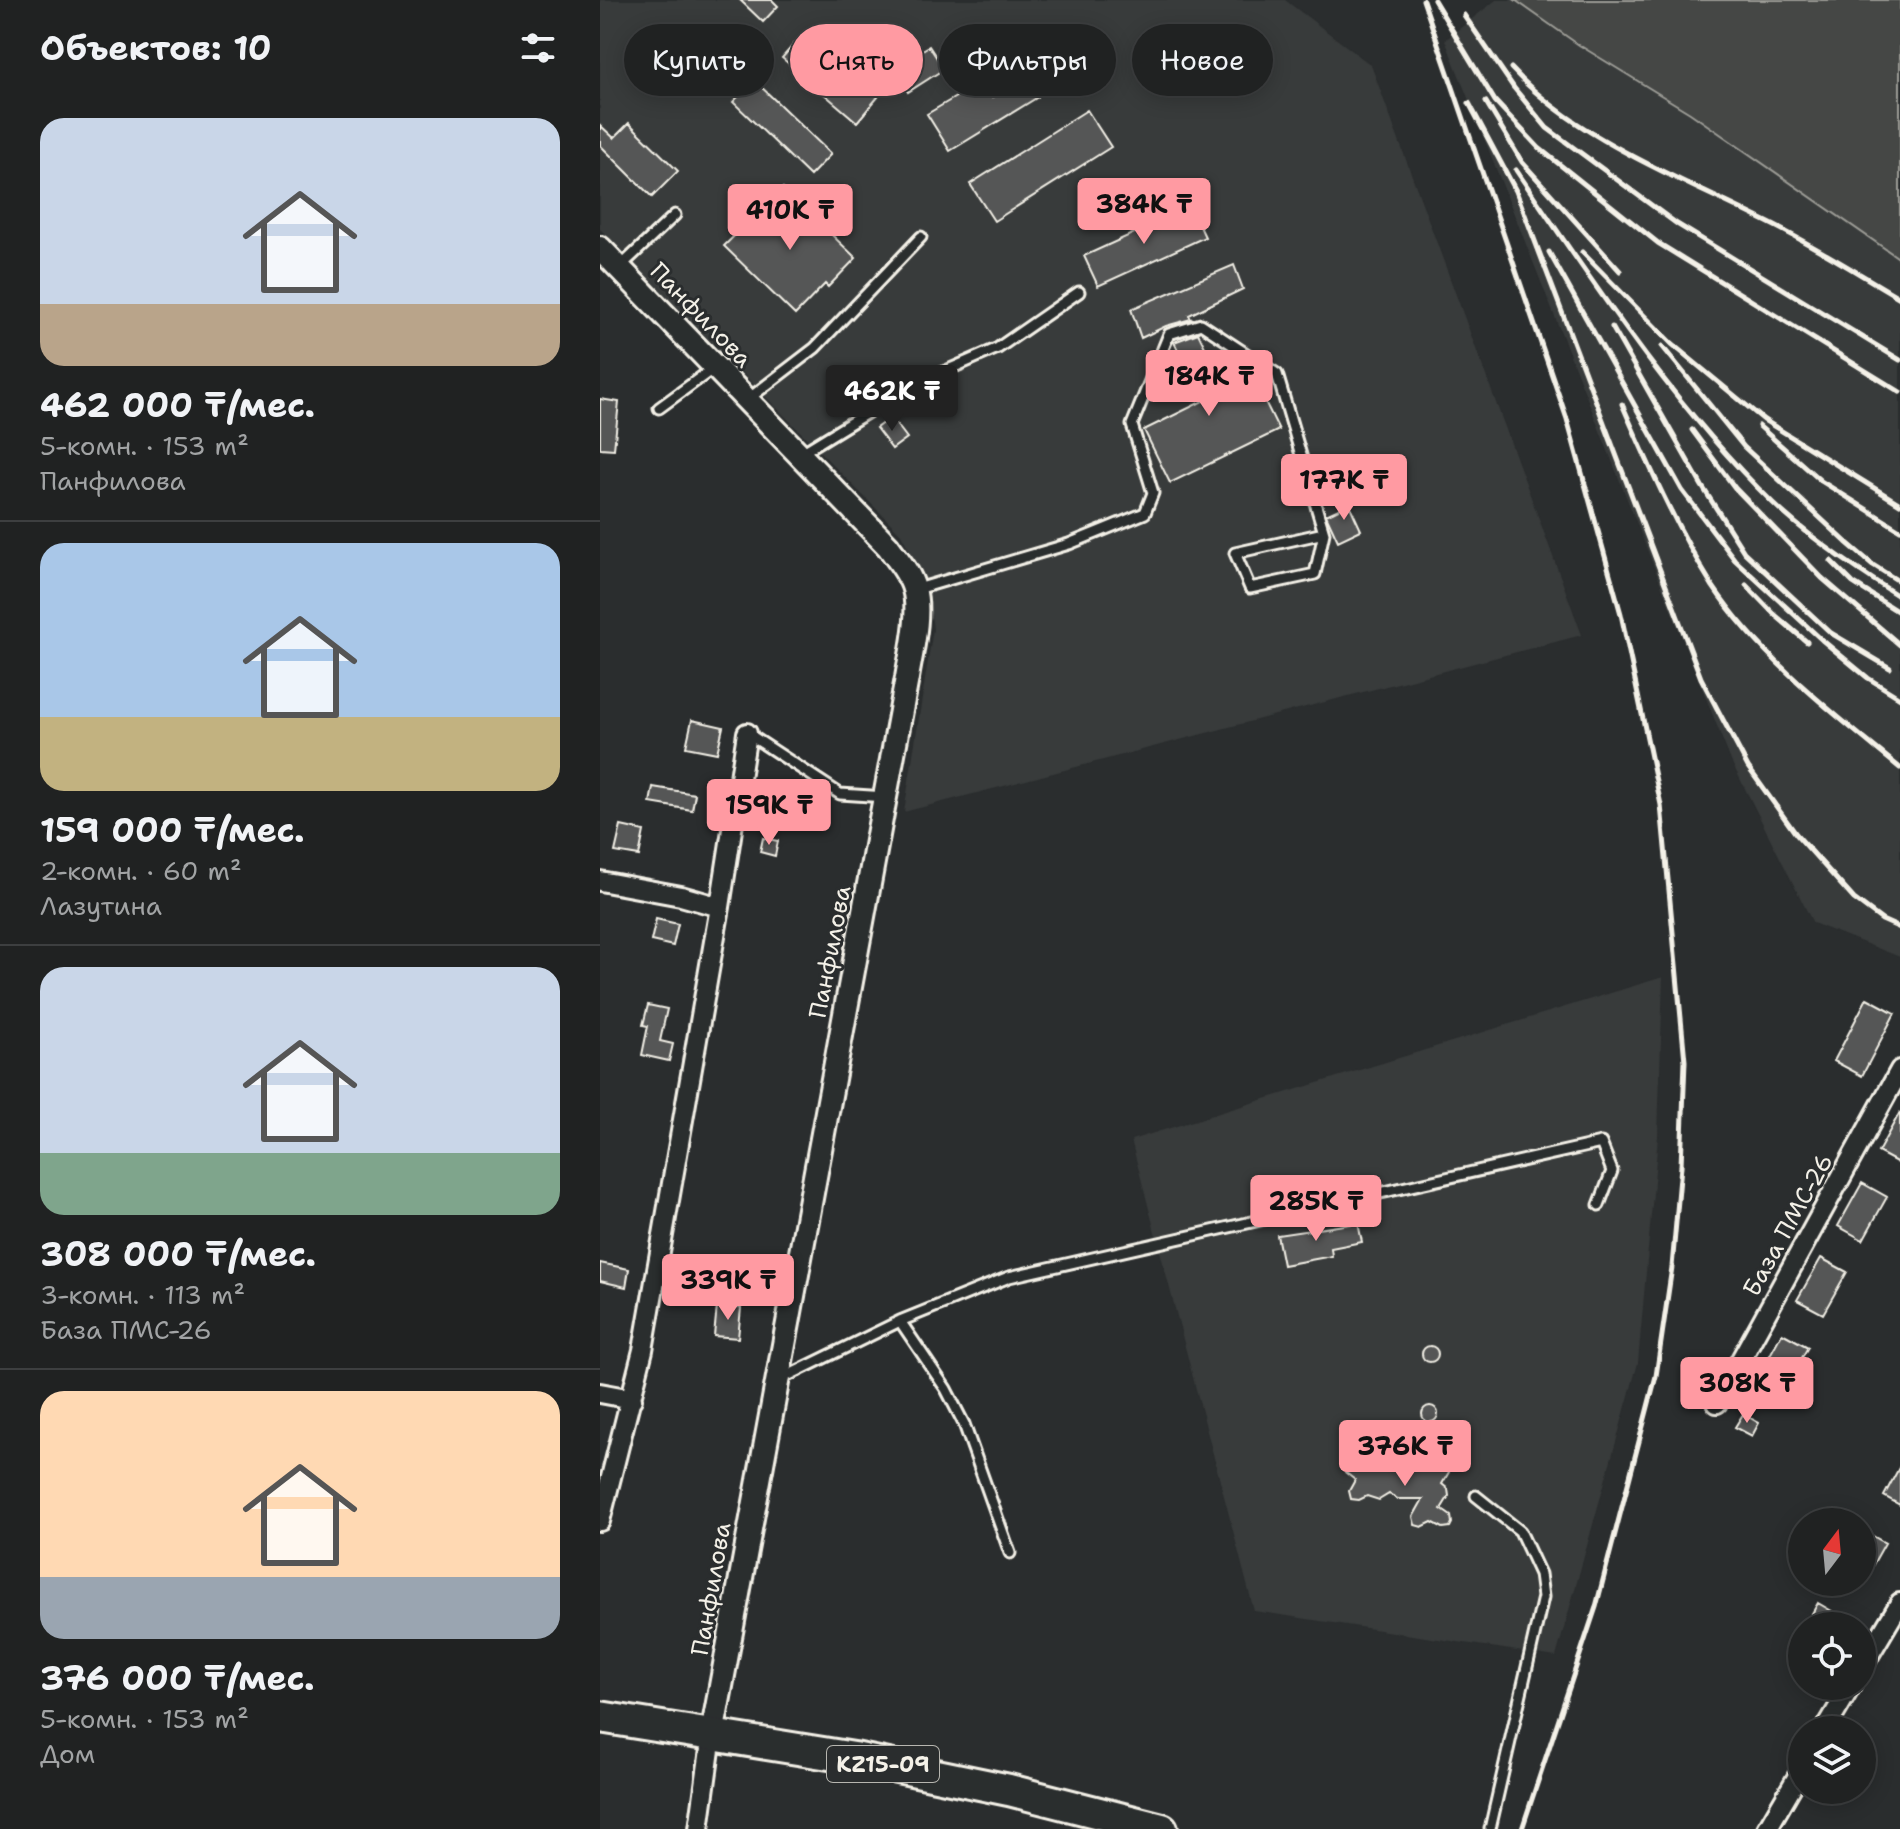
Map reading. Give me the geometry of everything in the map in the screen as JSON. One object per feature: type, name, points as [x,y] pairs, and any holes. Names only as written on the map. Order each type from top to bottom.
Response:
[{"type":"highway","name":"KZ15-09","points":[[600,1717],[885,1764],[1009,1790],[1162,1829]]},
{"type":"street","name":"Панфилова","points":[[600,248],[888,546],[902,564],[914,590],[915,630],[886,797],[712,1735]]},
{"type":"street","points":[[600,1521],[632,1399],[720,907],[747,733]]},
{"type":"street","points":[[600,881],[681,896],[720,907]]},
{"type":"street","name":"База ПМС-26","points":[[1717,1403],[1900,1070]]},
{"type":"street","points":[[600,1393],[632,1399]]},
{"type":"street","points":[[1876,1643],[1900,1603]]},
{"type":"street","points":[[699,1829],[712,1735]]},
{"type":"street","points":[[1767,1829],[1788,1793]]},
{"type":"lane","points":[[619,268],[675,215]]},
{"type":"lane","points":[[747,400],[815,348],[921,237]]},
{"type":"lane","points":[[800,454],[909,387],[998,348],[1079,292]]},
{"type":"lane","points":[[914,590],[1069,544],[1145,513],[1153,493],[1132,425],[1169,334],[1201,324],[1277,374],[1324,533],[1315,574],[1250,588],[1235,553],[1324,533]]},
{"type":"lane","points":[[659,408],[715,367]]},
{"type":"lane","points":[[747,733],[840,794],[886,797]]},
{"type":"lane","points":[[776,1382],[900,1321],[1009,1277],[1601,1143],[1612,1171],[1599,1205]]},
{"type":"lane","points":[[900,1321],[946,1389],[964,1424],[1010,1553]]},
{"type":"lane","points":[[1476,1496],[1520,1531],[1540,1574],[1543,1597],[1490,1829]]},
{"type":"shaded area","points":[[600,0],[1285,0],[1371,65],[1582,635],[904,812],[933,629],[927,584],[901,534],[600,229]]},
{"type":"shaded area","points":[[1496,0],[1633,0],[1900,184],[1900,957],[1813,923],[1731,761],[1445,40]]},
{"type":"shaded area","points":[[1515,0],[1900,0],[1900,259],[1690,113],[1579,45]]},
{"type":"shaded area","points":[[1663,977],[1658,1137],[1638,1363],[1556,1657],[1254,1611],[1131,1140]]},
{"type":"building","points":[[740,0],[772,0],[778,6],[763,22]]},
{"type":"building","points":[[929,46],[939,61],[939,72],[923,82],[923,50]]},
{"type":"building","points":[[790,49],[790,65],[782,58]]},
{"type":"building","points":[[739,96],[771,96],[831,154],[810,176],[733,102]]},
{"type":"building","points":[[827,96],[878,97],[857,122]]},
{"type":"building","points":[[958,96],[1038,97],[950,151],[927,114]]},
{"type":"building","points":[[1087,110],[1111,147],[994,221],[970,184]]},
{"type":"building","points":[[629,123],[678,171],[652,197],[600,145],[600,125],[614,138]]},
{"type":"building","points":[[783,188],[856,258],[795,315],[724,246]]},
{"type":"building","points":[[1191,207],[1205,237],[1098,286],[1084,256]]},
{"type":"building","points":[[1234,265],[1243,289],[1189,315],[1191,319],[1141,338],[1131,309]]},
{"type":"building","points":[[1198,333],[1226,390],[1253,377],[1279,430],[1170,483],[1144,430],[1203,401],[1174,342]]},
{"type":"building","points":[[600,399],[619,402],[614,449],[600,448]]},
{"type":"building","points":[[891,417],[907,438],[892,449],[876,428]]},
{"type":"building","points":[[1349,504],[1361,530],[1338,541],[1326,515]]},
{"type":"building","points":[[692,720],[723,727],[717,753],[686,747]]},
{"type":"building","points":[[653,787],[695,794],[692,810],[650,803]]},
{"type":"building","points":[[621,826],[644,831],[639,856],[615,852]]},
{"type":"building","points":[[763,838],[778,841],[775,856],[760,852]]},
{"type":"building","points":[[656,919],[678,924],[673,946],[651,941]]},
{"type":"building","points":[[1867,998],[1895,1013],[1862,1076],[1834,1061]]},
{"type":"building","points":[[648,1005],[667,1009],[660,1041],[673,1044],[669,1061],[642,1055],[648,1026],[643,1025]]},
{"type":"building","points":[[1900,1112],[1900,1164],[1878,1152]]},
{"type":"building","points":[[1862,1183],[1887,1197],[1863,1240],[1838,1226]]},
{"type":"building","points":[[1358,1223],[1362,1242],[1331,1248],[1332,1256],[1283,1265],[1277,1235]]},
{"type":"building","points":[[1821,1258],[1847,1272],[1823,1314],[1797,1300]]},
{"type":"building","points":[[600,1263],[629,1269],[626,1287],[600,1281]]},
{"type":"building","points":[[717,1306],[741,1308],[738,1338],[714,1336]]},
{"type":"building","points":[[1782,1333],[1808,1347],[1783,1391],[1758,1377]]},
{"type":"building","points":[[1430,1346],[1438,1354],[1430,1362],[1422,1354]]},
{"type":"building","points":[[1430,1406],[1438,1414],[1430,1422],[1422,1414]]},
{"type":"building","points":[[1743,1414],[1759,1423],[1752,1436],[1735,1427]]},
{"type":"building","points":[[1376,1460],[1388,1465],[1402,1461],[1411,1467],[1417,1464],[1427,1469],[1440,1462],[1448,1465],[1449,1472],[1442,1484],[1448,1489],[1449,1496],[1441,1509],[1451,1516],[1450,1527],[1443,1528],[1432,1522],[1422,1527],[1415,1525],[1413,1517],[1423,1499],[1398,1499],[1389,1494],[1379,1500],[1367,1496],[1359,1500],[1351,1499],[1349,1491],[1355,1480],[1345,1472],[1347,1464],[1355,1462],[1368,1470]]},
{"type":"building","points":[[1900,1466],[1900,1505],[1884,1496]]},
{"type":"building","points":[[1876,1538],[1885,1543],[1876,1559]]},
{"type":"building","points":[[1818,1603],[1833,1612],[1813,1612]]},
{"type":"railway","points":[[1423,0],[1567,419],[1621,614],[1661,805],[1685,1061],[1681,1166],[1672,1267],[1656,1376],[1596,1607],[1522,1829]]},
{"type":"railway","points":[[1434,0],[1495,101],[1539,148],[1658,243],[1900,392]]},
{"type":"railway","points":[[1464,15],[1514,88],[1547,128],[1677,224],[1900,360]]},
{"type":"railway","points":[[1511,68],[1565,115],[1628,154],[1796,237],[1900,298]]},
{"type":"railway","points":[[1486,102],[1522,162],[1620,271]]},
{"type":"railway","points":[[1469,103],[1516,191],[1701,678],[1748,767],[1796,834],[1854,899],[1882,920],[1900,928]]},
{"type":"railway","points":[[1516,170],[1636,343],[1736,465],[1801,528],[1900,597]]},
{"type":"railway","points":[[1549,252],[1682,490],[1735,560],[1822,640],[1868,678],[1900,698]]},
{"type":"railway","points":[[1582,252],[1672,344],[1764,420],[1900,504]]},
{"type":"railway","points":[[1612,327],[1702,486],[1744,552],[1831,633],[1890,668]]},
{"type":"railway","points":[[1662,346],[1744,447],[1846,542],[1873,565],[1900,582]]},
{"type":"railway","points":[[1622,404],[1687,541],[1731,612],[1799,683],[1900,768]]},
{"type":"railway","points":[[1759,426],[1821,481],[1900,530]]},
{"type":"railway","points":[[1692,430],[1735,488],[1822,578],[1900,645]]},
{"type":"railway","points":[[1831,561],[1853,583],[1900,613]]},
{"type":"railway","points":[[1746,585],[1807,642]]}]
